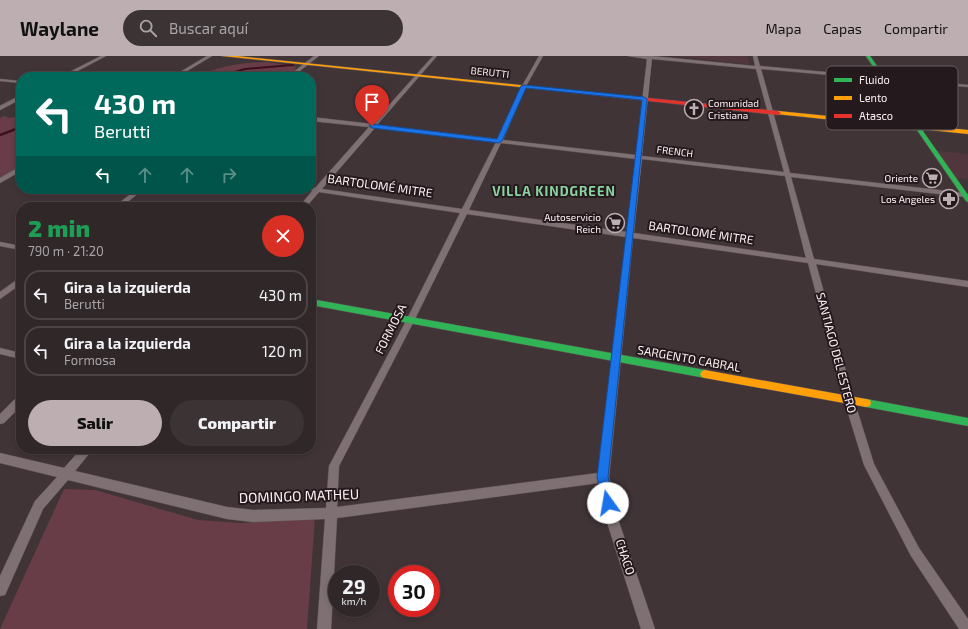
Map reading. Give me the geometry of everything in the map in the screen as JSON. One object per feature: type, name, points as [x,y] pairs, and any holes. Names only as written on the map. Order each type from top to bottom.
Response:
[{"type":"street","points":[[72,72],[104,56]]},
{"type":"street","points":[[183,72],[210,56]]},
{"type":"street","name":"BERUTTI","points":[[224,56],[826,118]]},
{"type":"street","points":[[296,72],[317,56]]},
{"type":"street","points":[[316,187],[435,56]]},
{"type":"street","name":"FORMOSA","points":[[324,629],[334,466],[410,321],[499,141],[524,86],[541,56]]},
{"type":"street","points":[[630,56],[826,73]]},
{"type":"street","name":"SANTIAGO DEL ESTERO","points":[[755,56],[848,400],[869,465],[915,552],[967,629]]},
{"type":"street","points":[[868,56],[875,66]]},
{"type":"street","name":"CHACO","points":[[648,629],[611,516],[603,477],[649,57]]},
{"type":"street","points":[[0,80],[16,82]]},
{"type":"street","points":[[958,85],[968,86]]},
{"type":"street","points":[[0,108],[16,100]]},
{"type":"street","name":"FRENCH","points":[[316,120],[639,157],[966,198]]},
{"type":"street","points":[[921,130],[966,198]]},
{"type":"street","name":"BERUTTI","points":[[948,130],[968,132]]},
{"type":"street","points":[[0,181],[16,171]]},
{"type":"street","name":"BARTOLOMÉ MITRE","points":[[316,189],[968,284]]},
{"type":"street","points":[[124,202],[134,194]]},
{"type":"street","points":[[0,244],[16,247]]},
{"type":"street","points":[[0,296],[16,284]]},
{"type":"street","name":"SARGENTO CABRAL","points":[[316,303],[968,422]]},
{"type":"street","points":[[0,351],[16,355]]},
{"type":"street","points":[[0,420],[16,405]]},
{"type":"street","points":[[0,590],[39,505],[83,454]]},
{"type":"street","name":"DOMINGO MATHEU","points":[[0,458],[227,513],[253,516],[331,513],[603,477]]},
{"type":"shaded area","points":[[674,56],[747,56],[750,63],[748,64]]},
{"type":"shaded area","points":[[267,62],[296,67],[293,72],[209,72],[223,67]]},
{"type":"shaded area","points":[[4,116],[10,118],[16,116],[16,170],[0,178],[0,118]]},
{"type":"shaded area","points":[[937,151],[968,154],[968,179],[956,178]]},
{"type":"shaded area","points":[[64,489],[95,490],[198,520],[242,523],[315,517],[307,629],[0,629]]},
{"type":"waterway","points":[[235,72],[245,69],[293,65]]},
{"type":"waterway","points":[[0,135],[16,129]]},
{"type":"traffic: fast","points":[[868,56],[875,66]]},
{"type":"traffic: fast","points":[[919,130],[968,200]]},
{"type":"traffic: fast","points":[[316,303],[705,374]]},
{"type":"traffic: fast","points":[[866,403],[968,422]]},
{"type":"traffic: slow","points":[[224,56],[539,88]]},
{"type":"traffic: slow","points":[[778,113],[826,118]]},
{"type":"traffic: slow","points":[[948,130],[968,132]]},
{"type":"traffic: slow","points":[[705,374],[866,403]]},
{"type":"traffic: jam","points":[[539,88],[778,113]]},
{"type":"place","name":"Comunidad Cristiana","points":[[694,109]]},
{"type":"place","name":"Oriente","points":[[932,178]]},
{"type":"place","name":"Los Angeles","points":[[949,199]]},
{"type":"place","name":"Autoservicio Reich","points":[[615,223]]},
{"type":"district","name":"VILLA KINDGREEN","points":[[554,191]]},
{"type":"route","points":[[372,126],[499,141],[524,86],[644,99],[603,477],[608,503]]}]
